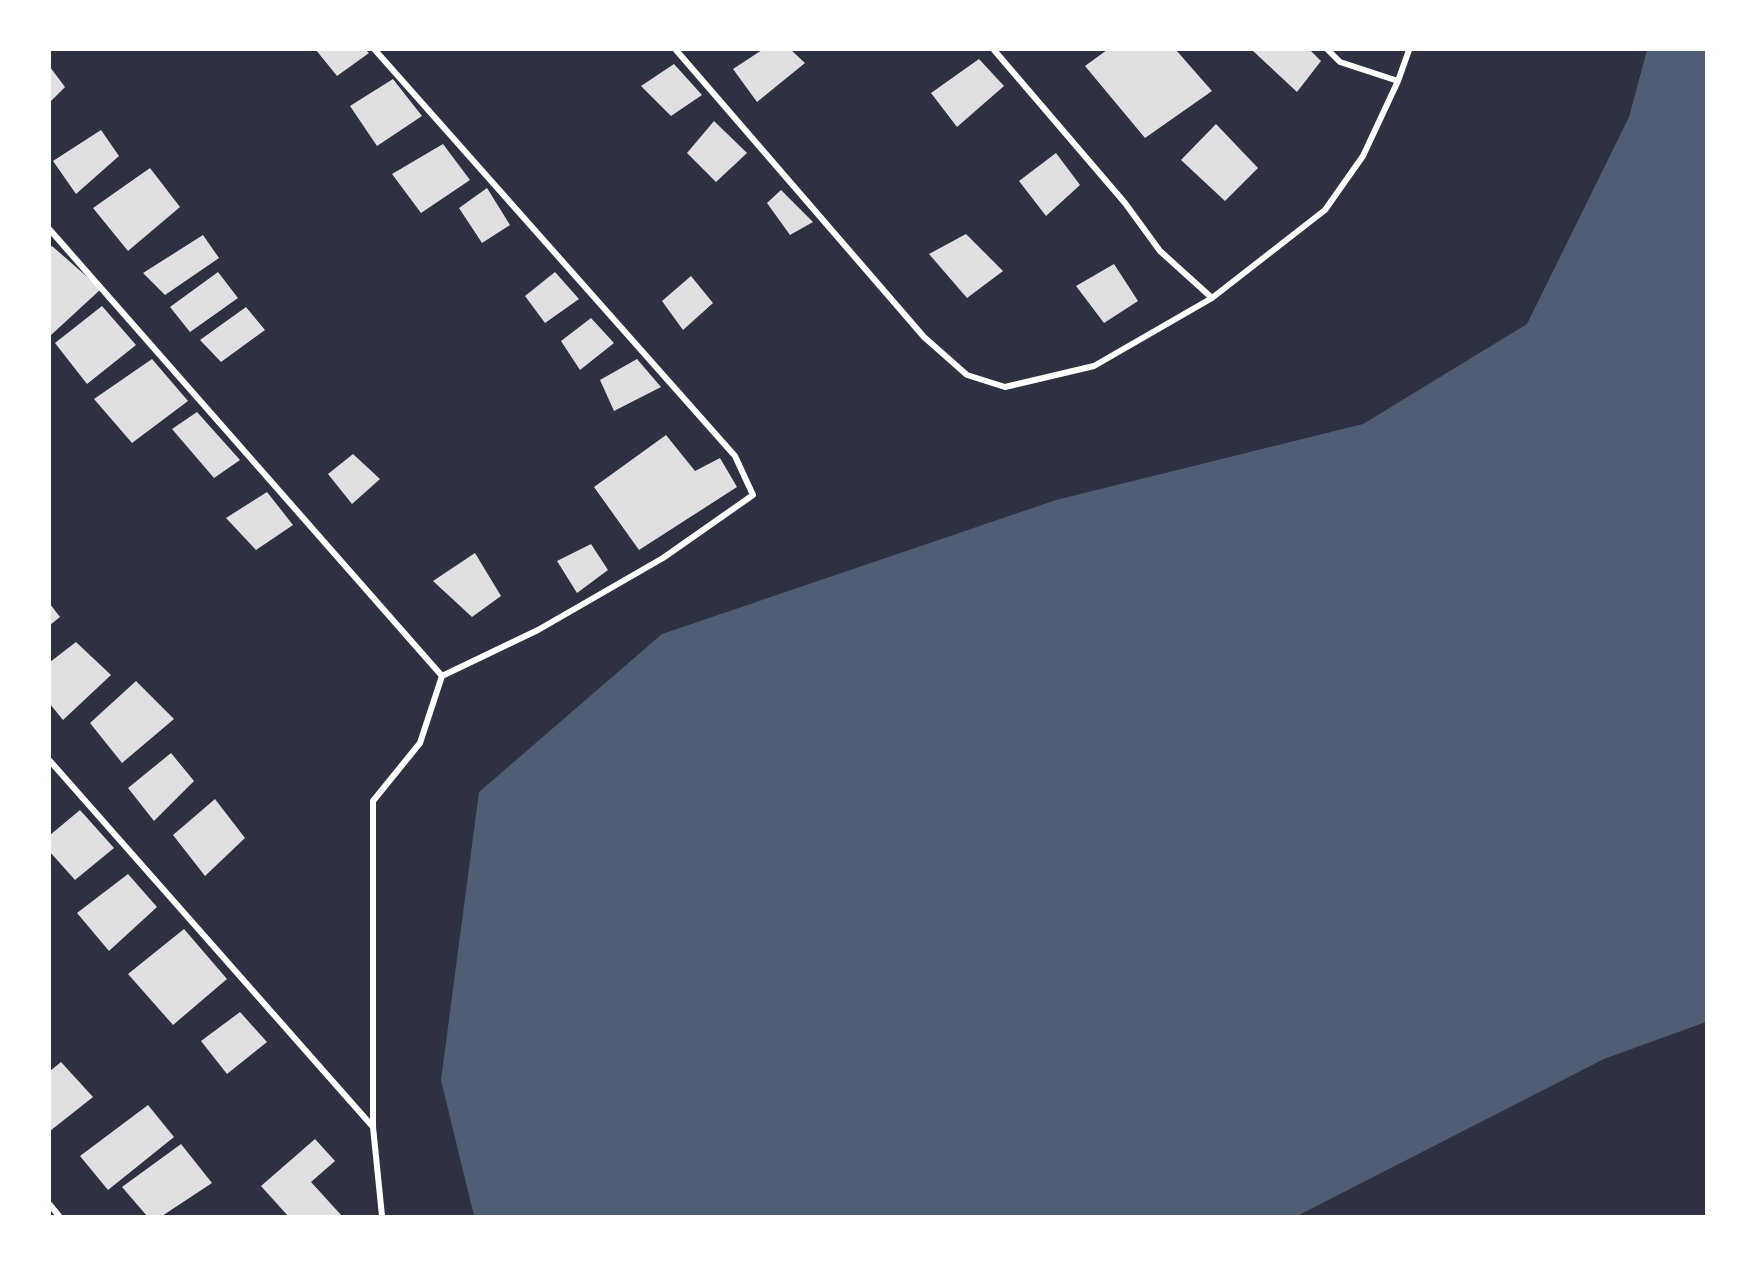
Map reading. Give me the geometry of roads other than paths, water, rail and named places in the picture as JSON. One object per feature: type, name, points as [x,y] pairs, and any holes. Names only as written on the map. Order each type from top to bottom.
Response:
[{"type":"street","points":[[375,50],[735,456],[753,495],[663,558],[615,586],[538,630],[442,676],[420,743],[373,801],[373,1127],[382,1216]]},
{"type":"street","points":[[676,50],[924,337],[967,375],[1005,387],[1094,366],[1212,298],[1325,210],[1363,156],[1398,81],[1409,50]]},
{"type":"street","points":[[994,50],[1125,203],[1160,251],[1212,298]]},
{"type":"street","points":[[1328,50],[1340,62],[1398,81]]},
{"type":"street","points":[[50,230],[442,676]]},
{"type":"street","points":[[50,761],[373,1127]]},
{"type":"street","points":[[50,1205],[59,1216]]},
{"type":"water","points":[[1647,50],[1706,50],[1706,1022],[1604,1059],[1297,1216],[474,1216],[441,1080],[479,792],[662,634],[1056,500],[1363,424],[1527,324],[1629,117]]}]
